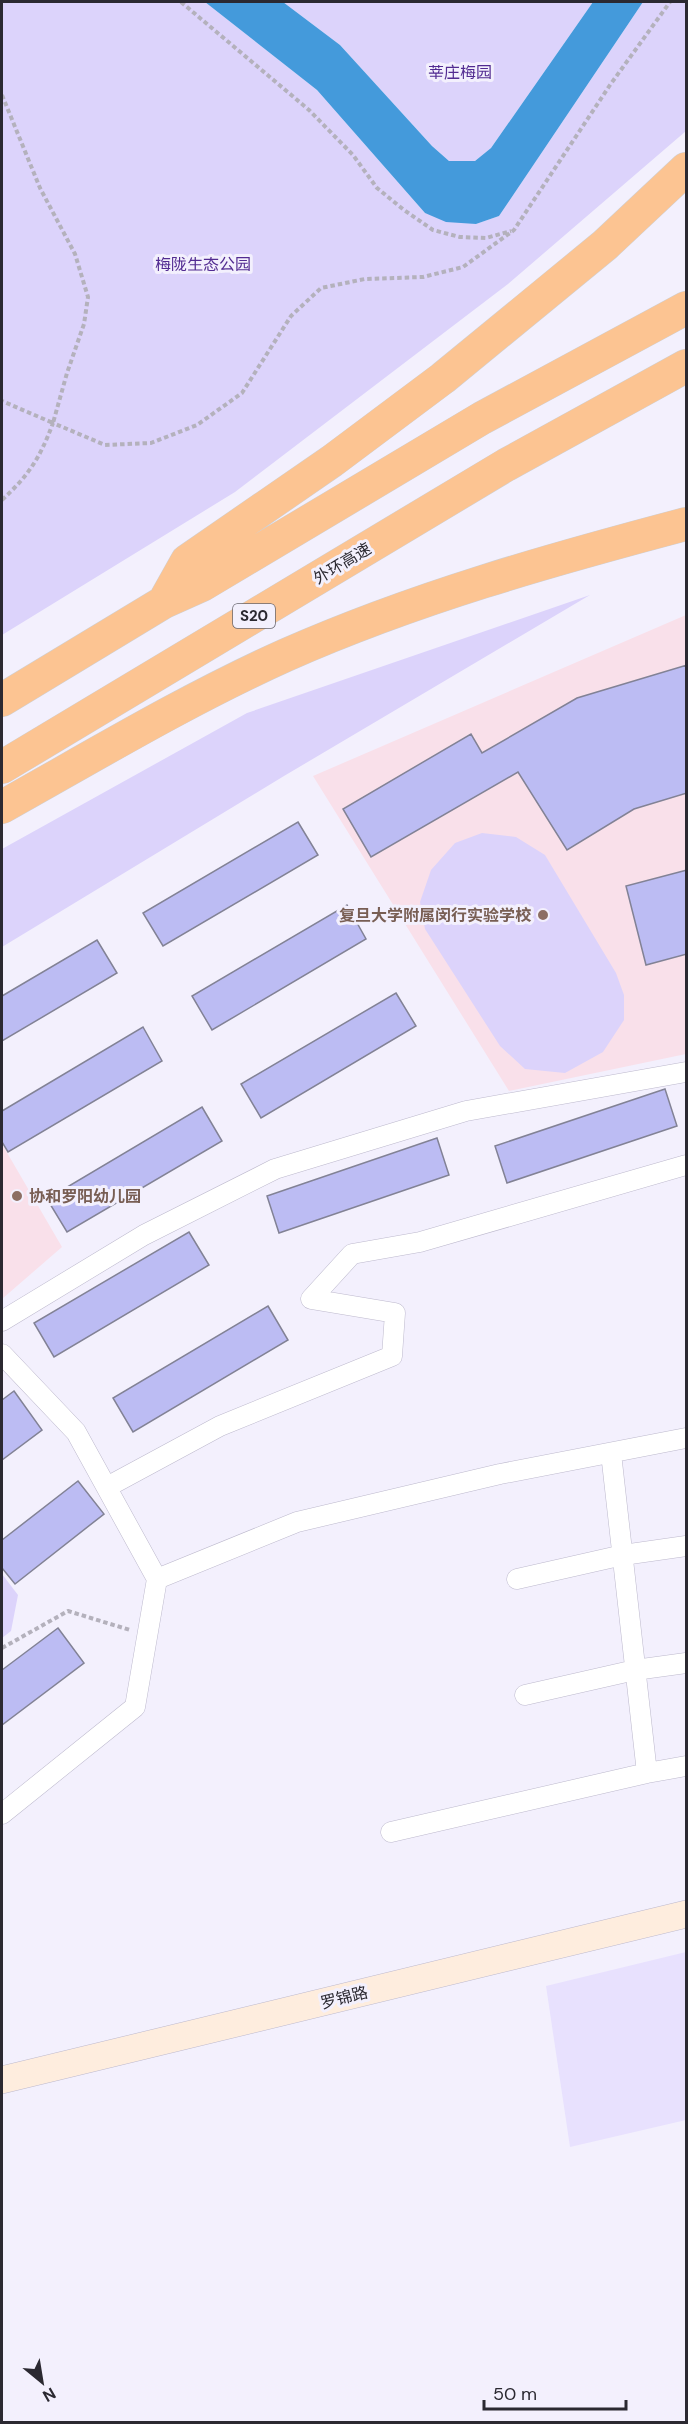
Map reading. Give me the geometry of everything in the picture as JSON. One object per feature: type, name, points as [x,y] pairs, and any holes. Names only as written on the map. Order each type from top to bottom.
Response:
[{"type":"highway","points":[[164,602],[187,561],[332,461],[443,378],[605,245],[687,169]]},
{"type":"highway","points":[[2,700],[164,602],[202,585],[482,418],[687,308]]},
{"type":"highway","name":"外环高速","points":[[2,767],[506,465],[687,366]]},
{"type":"highway","points":[[2,807],[172,712],[284,656],[378,617],[541,563],[687,524]]},
{"type":"highway","points":[[541,563],[687,536]]},
{"type":"street","points":[[2,1321],[144,1235],[275,1169],[466,1111],[687,1072]]},
{"type":"street","points":[[106,1487],[220,1426],[392,1356],[395,1313],[311,1299],[352,1254],[420,1242],[687,1165]]},
{"type":"street","points":[[2,1354],[76,1432],[158,1579],[135,1707],[2,1814]]},
{"type":"street","points":[[158,1579],[297,1522],[500,1473],[687,1438]]},
{"type":"street","points":[[611,1453],[647,1773]]},
{"type":"street","points":[[517,1579],[622,1555],[687,1546]]},
{"type":"street","points":[[525,1695],[635,1670],[687,1664]]},
{"type":"street","points":[[391,1832],[647,1773],[687,1766]]},
{"type":"street","name":"罗锦路","points":[[2,2080],[687,1914]]},
{"type":"path","points":[[181,2],[309,110],[353,154],[377,188],[433,230],[460,237],[486,238],[514,230]]},
{"type":"path","points":[[2,401],[105,445],[151,443],[197,425],[242,393],[291,316],[321,288],[365,279],[423,276],[463,267],[514,230],[610,85],[670,2]]},
{"type":"path","points":[[2,96],[40,188],[75,254],[88,297],[84,324],[43,450],[25,478],[2,500]]},
{"type":"path","points":[[2,1648],[68,1611],[147,1636]]},
{"type":"shaded area","name":"复旦大学附属闵行实验学校","points":[[686,615],[686,1054],[509,1091],[313,776]]},
{"type":"shaded area","name":"协和罗阳幼儿园","points":[[2,1144],[62,1247],[2,1299]]},
{"type":"shaded area","points":[[686,1952],[686,2120],[570,2147],[546,1986]]},
{"type":"green space","name":"梅陇生态公园","points":[[2,2],[205,2],[317,90],[425,213],[476,224],[499,216],[643,2],[686,2],[686,131],[508,284],[235,492],[2,635]]},
{"type":"green space","name":"莘庄梅园","points":[[283,2],[593,2],[491,148],[475,161],[449,161],[432,146],[340,45]]},
{"type":"green space","points":[[590,595],[284,776],[2,947],[2,849],[247,713]]},
{"type":"green space","points":[[482,833],[516,837],[545,855],[616,973],[624,995],[624,1020],[603,1052],[565,1073],[525,1069],[500,1046],[425,929],[420,902],[431,870],[455,843]]},
{"type":"green space","points":[[2,1574],[18,1595],[11,1631],[2,1638]]},
{"type":"water","points":[[205,2],[283,2],[340,45],[432,146],[449,161],[475,161],[491,148],[593,2],[643,2],[499,216],[476,224],[446,222],[425,213],[317,90]]},
{"type":"building","points":[[687,665],[687,793],[634,809],[567,850],[518,772],[371,857],[343,809],[471,734],[482,753],[577,698]]},
{"type":"building","points":[[298,822],[318,855],[163,946],[143,913]]},
{"type":"building","points":[[687,870],[687,954],[646,965],[626,886]]},
{"type":"building","points":[[347,905],[366,939],[212,1030],[192,996]]},
{"type":"building","points":[[97,940],[117,973],[2,1041],[2,996]]},
{"type":"building","points":[[396,993],[416,1026],[261,1118],[241,1084]]},
{"type":"building","points":[[143,1027],[162,1061],[8,1152],[2,1142],[2,1111]]},
{"type":"building","points":[[665,1089],[677,1126],[507,1183],[495,1146]]},
{"type":"building","points":[[202,1107],[222,1141],[67,1232],[47,1199]]},
{"type":"building","points":[[437,1138],[449,1175],[279,1233],[267,1196]]},
{"type":"building","points":[[189,1232],[209,1265],[54,1357],[34,1323]]},
{"type":"building","points":[[268,1306],[288,1340],[133,1432],[113,1398]]},
{"type":"building","points":[[14,1391],[42,1430],[2,1460],[2,1400]]},
{"type":"building","points":[[78,1481],[104,1514],[15,1584],[2,1568],[2,1540]]},
{"type":"building","points":[[58,1628],[84,1663],[2,1725],[2,1670]]},
{"type":"place","name":"复旦大学附属闵行实验学校","points":[[543,915]]},
{"type":"place","name":"协和罗阳幼儿园","points":[[17,1196]]}]
